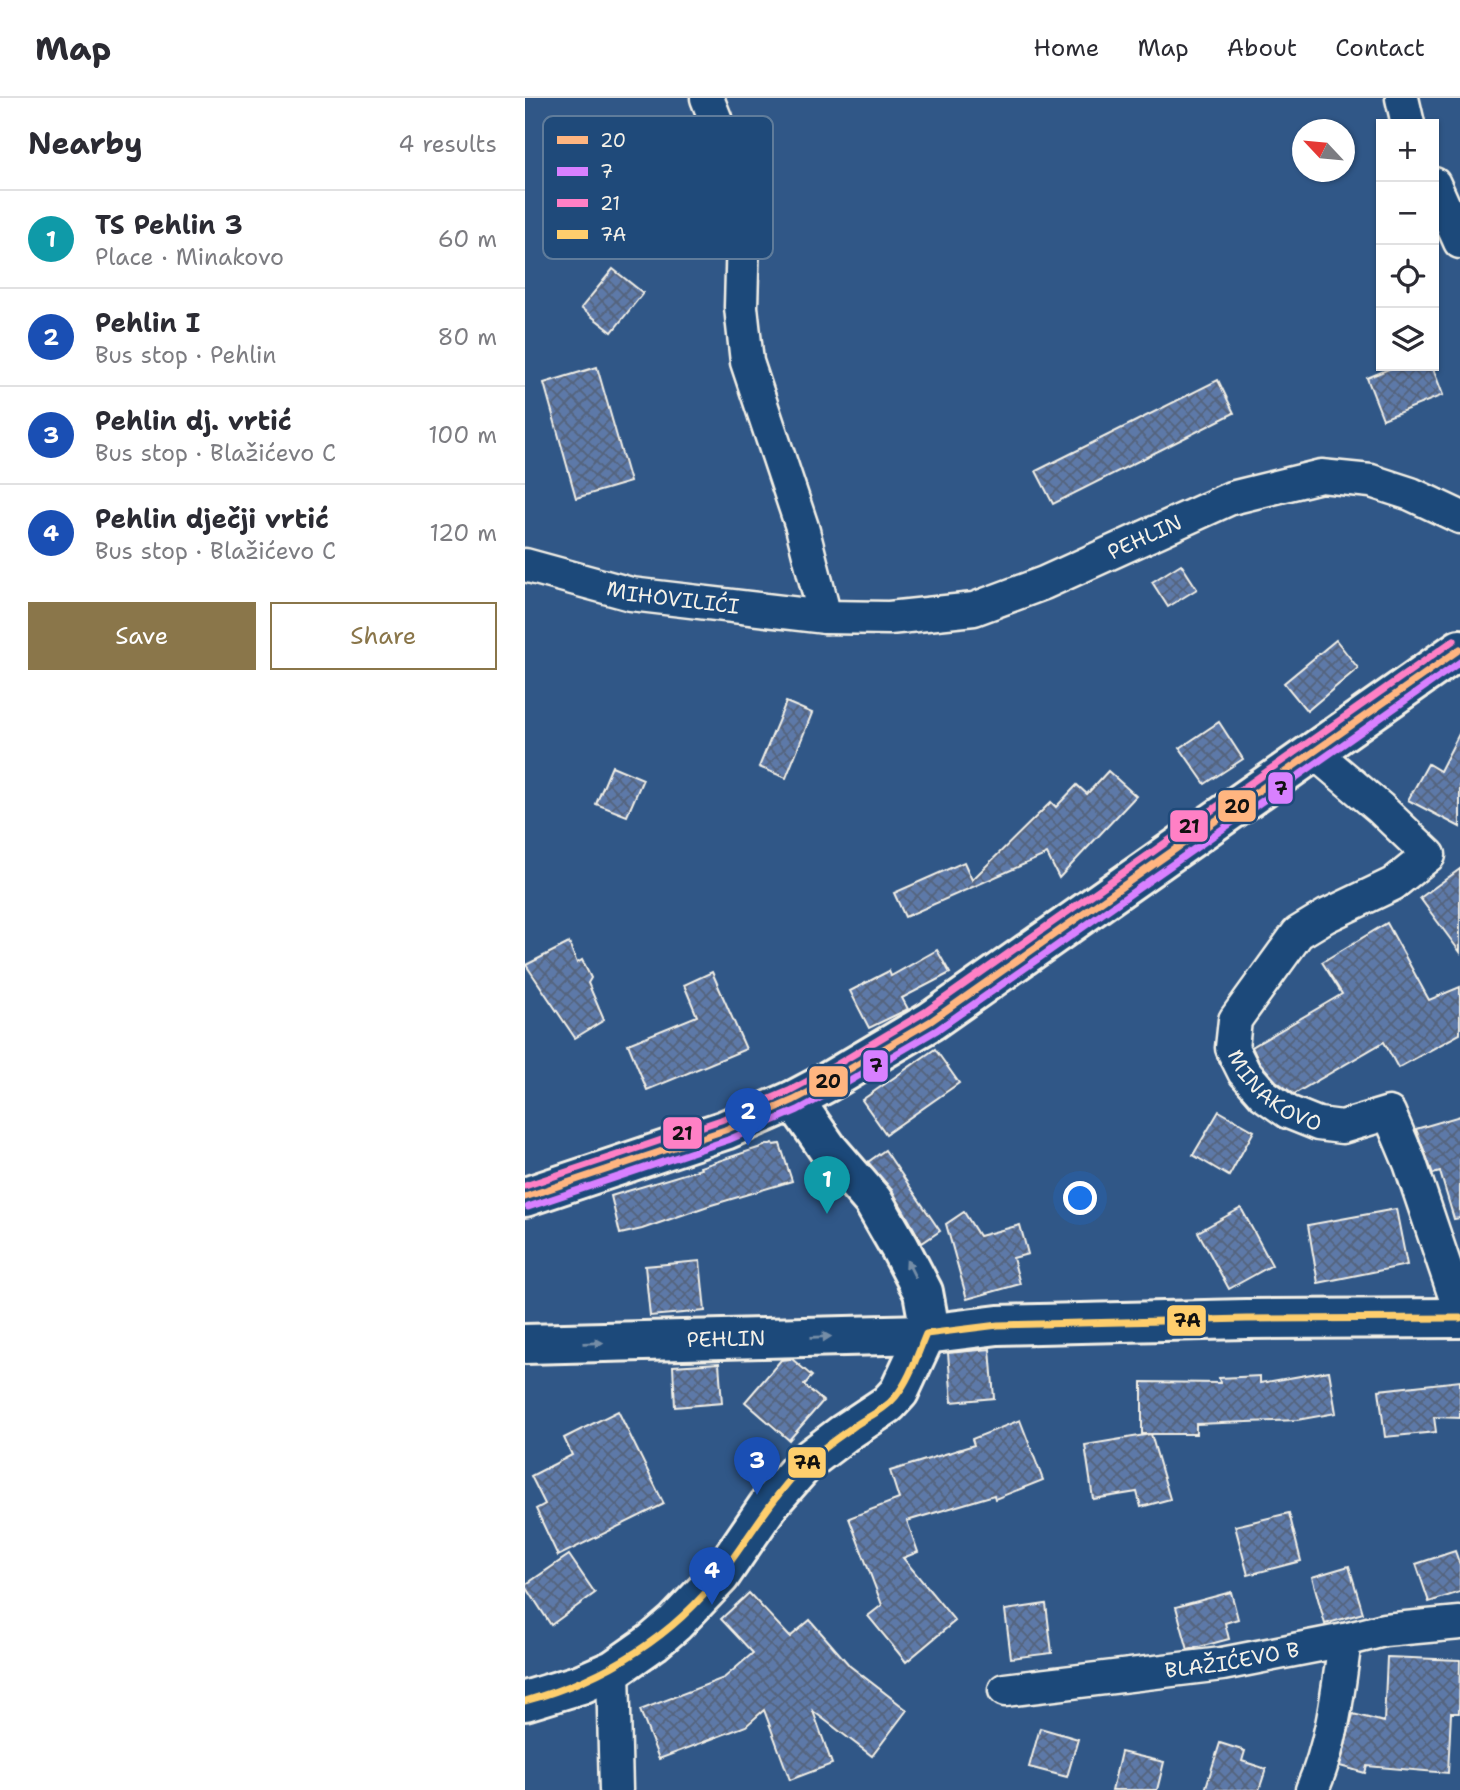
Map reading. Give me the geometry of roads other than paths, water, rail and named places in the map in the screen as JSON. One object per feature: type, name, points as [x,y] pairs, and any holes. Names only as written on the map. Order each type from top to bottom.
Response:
[{"type":"street","points":[[707,98],[714,116]]},
{"type":"street","points":[[1402,98],[1407,119]]},
{"type":"street","points":[[1439,195],[1460,242]]},
{"type":"street","points":[[742,259],[741,307],[747,362],[801,527],[825,617]]},
{"type":"street","name":"PEHLIN","points":[[825,617],[890,618],[974,608],[1044,583],[1231,498],[1321,476],[1371,481],[1411,494],[1460,517]]},
{"type":"street","name":"MIHOVILIĆI","points":[[525,565],[631,594],[825,617]]},
{"type":"street","points":[[525,1197],[725,1130],[794,1100],[931,1021],[1460,649]]},
{"type":"street","name":"MINAKOVO","points":[[1314,752],[1430,855],[1393,884],[1297,933],[1235,1020],[1231,1048],[1244,1072],[1264,1095],[1288,1112],[1318,1124],[1342,1127],[1389,1113],[1410,1163],[1460,1311]]},
{"type":"street","points":[[525,1701],[581,1684],[613,1670],[653,1642],[720,1576],[769,1503],[807,1462],[888,1404],[899,1392],[926,1334],[927,1314],[923,1292],[900,1248],[873,1201],[828,1149],[794,1100]]},
{"type":"street","points":[[926,1334],[997,1325],[1245,1319],[1460,1318]]},
{"type":"street","name":"PEHLIN","points":[[525,1344],[926,1334]]},
{"type":"street","name":"BLAŽIĆEVO B","points":[[1005,1690],[1222,1664],[1384,1630],[1460,1623]]},
{"type":"street","points":[[1312,1790],[1335,1714],[1345,1640]]},
{"type":"street","points":[[613,1670],[616,1790]]},
{"type":"place","name":"Pehlin I","points":[[748,1146]]},
{"type":"place","name":"TS Pehlin 3","points":[[827,1214]]},
{"type":"place","name":"Pehlin dj. vrtić","points":[[757,1495]]},
{"type":"place","name":"Pehlin dječji vrtić","points":[[712,1605]]}]
